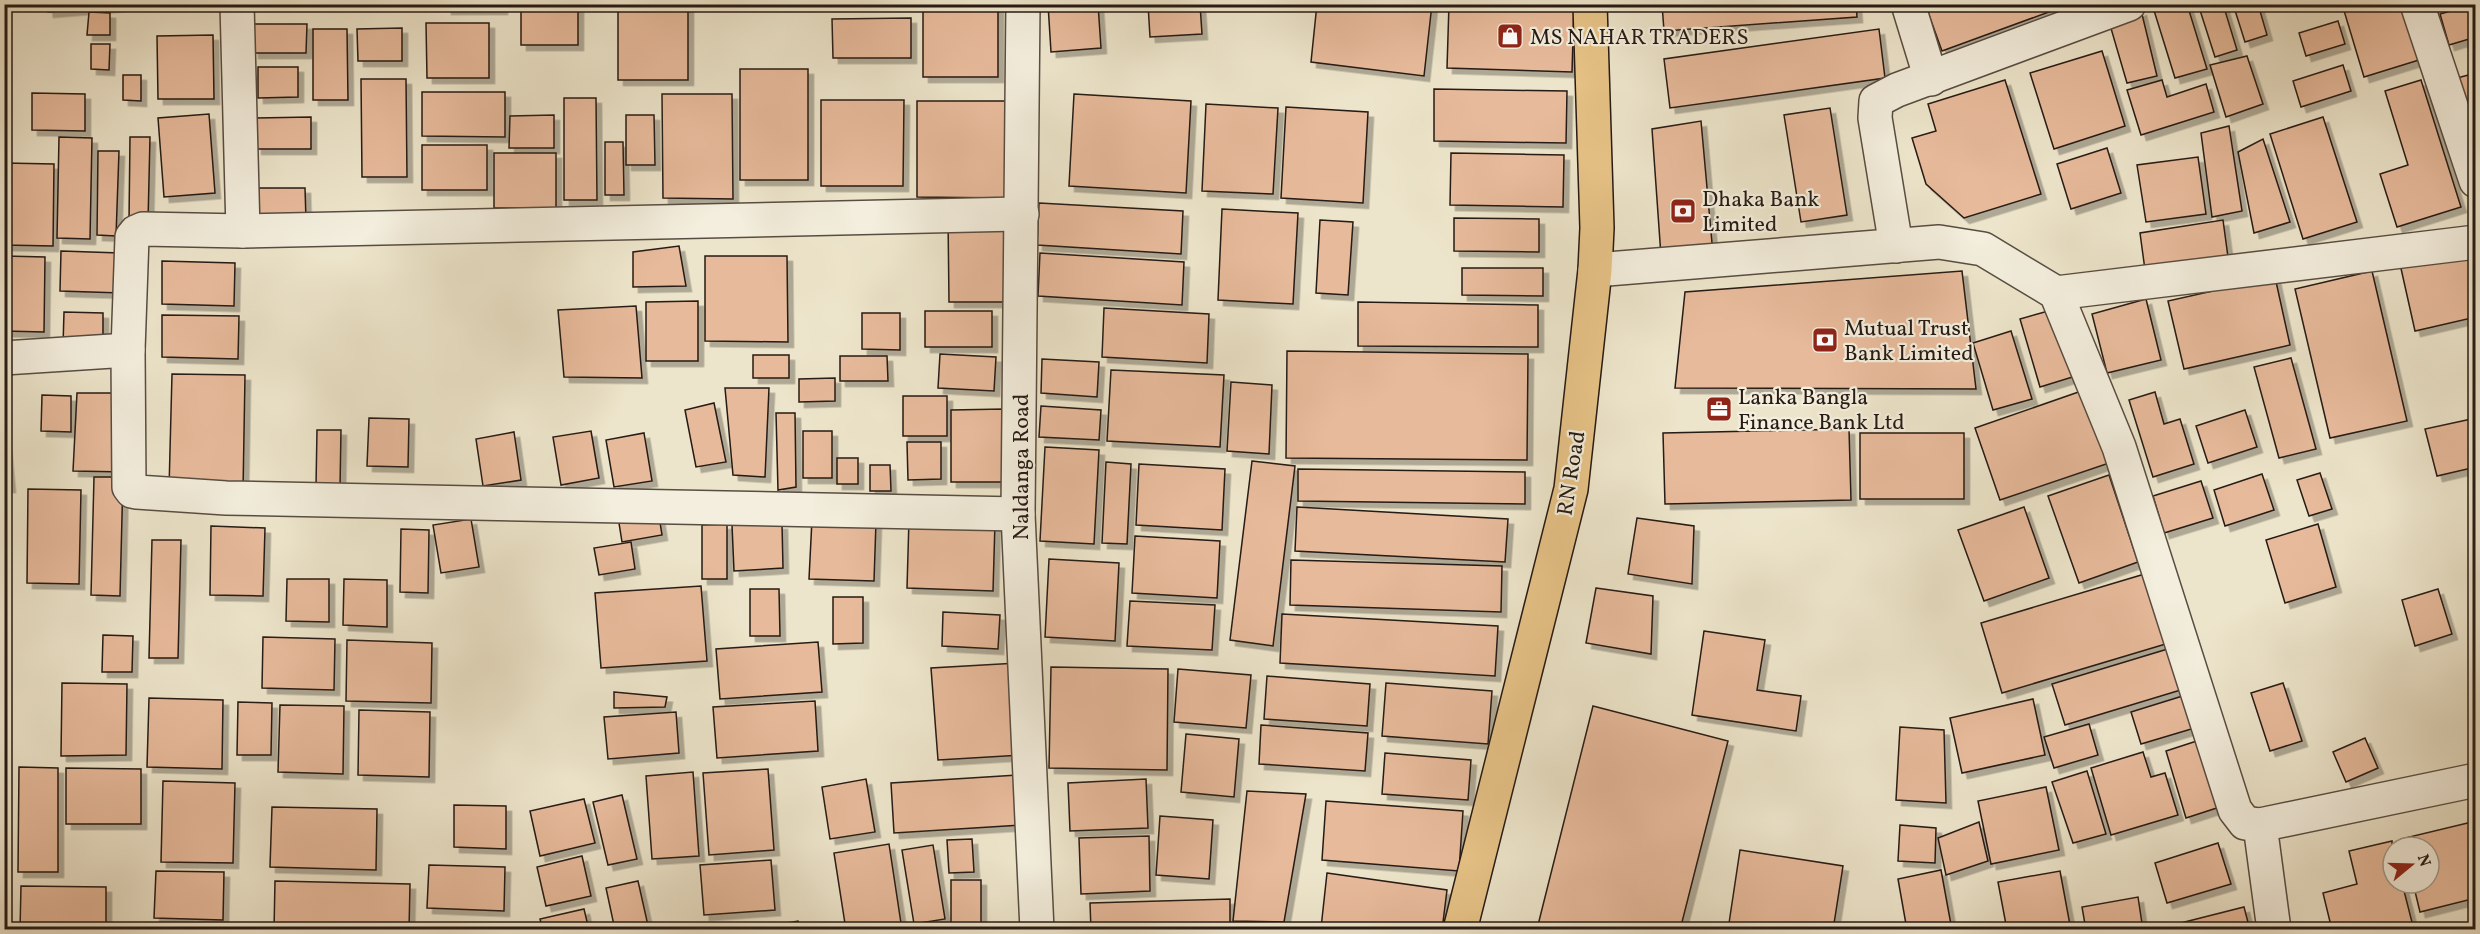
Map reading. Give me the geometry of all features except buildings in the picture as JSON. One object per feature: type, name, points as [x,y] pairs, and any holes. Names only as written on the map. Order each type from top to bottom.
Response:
[{"type":"highway","name":"RN Road","points":[[1460,930],[1571,489],[1595,270],[1597,228],[1590,4]]},
{"type":"street","points":[[237,4],[243,231]]},
{"type":"street","name":"Naldanga Road","points":[[1023,4],[1018,514],[1037,930]]},
{"type":"street","points":[[1908,4],[1931,79]]},
{"type":"street","points":[[1896,246],[1875,118],[1876,101],[1897,90],[2129,4]]},
{"type":"street","points":[[2417,4],[2475,182]]},
{"type":"street","points":[[1018,514],[238,498],[137,492],[132,491],[129,487],[128,350],[132,237],[143,229],[243,231],[1022,214]]},
{"type":"street","points":[[1595,270],[1939,242],[1983,249],[2056,293],[2119,447],[2235,810],[2245,823],[2260,825],[2475,780]]},
{"type":"street","points":[[2056,293],[2475,242]]},
{"type":"street","points":[[4,358],[128,350]]},
{"type":"street","points":[[2260,825],[2274,930]]},
{"type":"place","name":"MS NAHAR TRADERS","points":[[1510,36]]},
{"type":"place","name":"Dhaka Bank Limited","points":[[1683,211]]},
{"type":"place","name":"Mutual Trust Bank Limited","points":[[1825,340]]},
{"type":"place","name":"Lanka Bangla Finance Bank Ltd","points":[[1719,409]]}]
